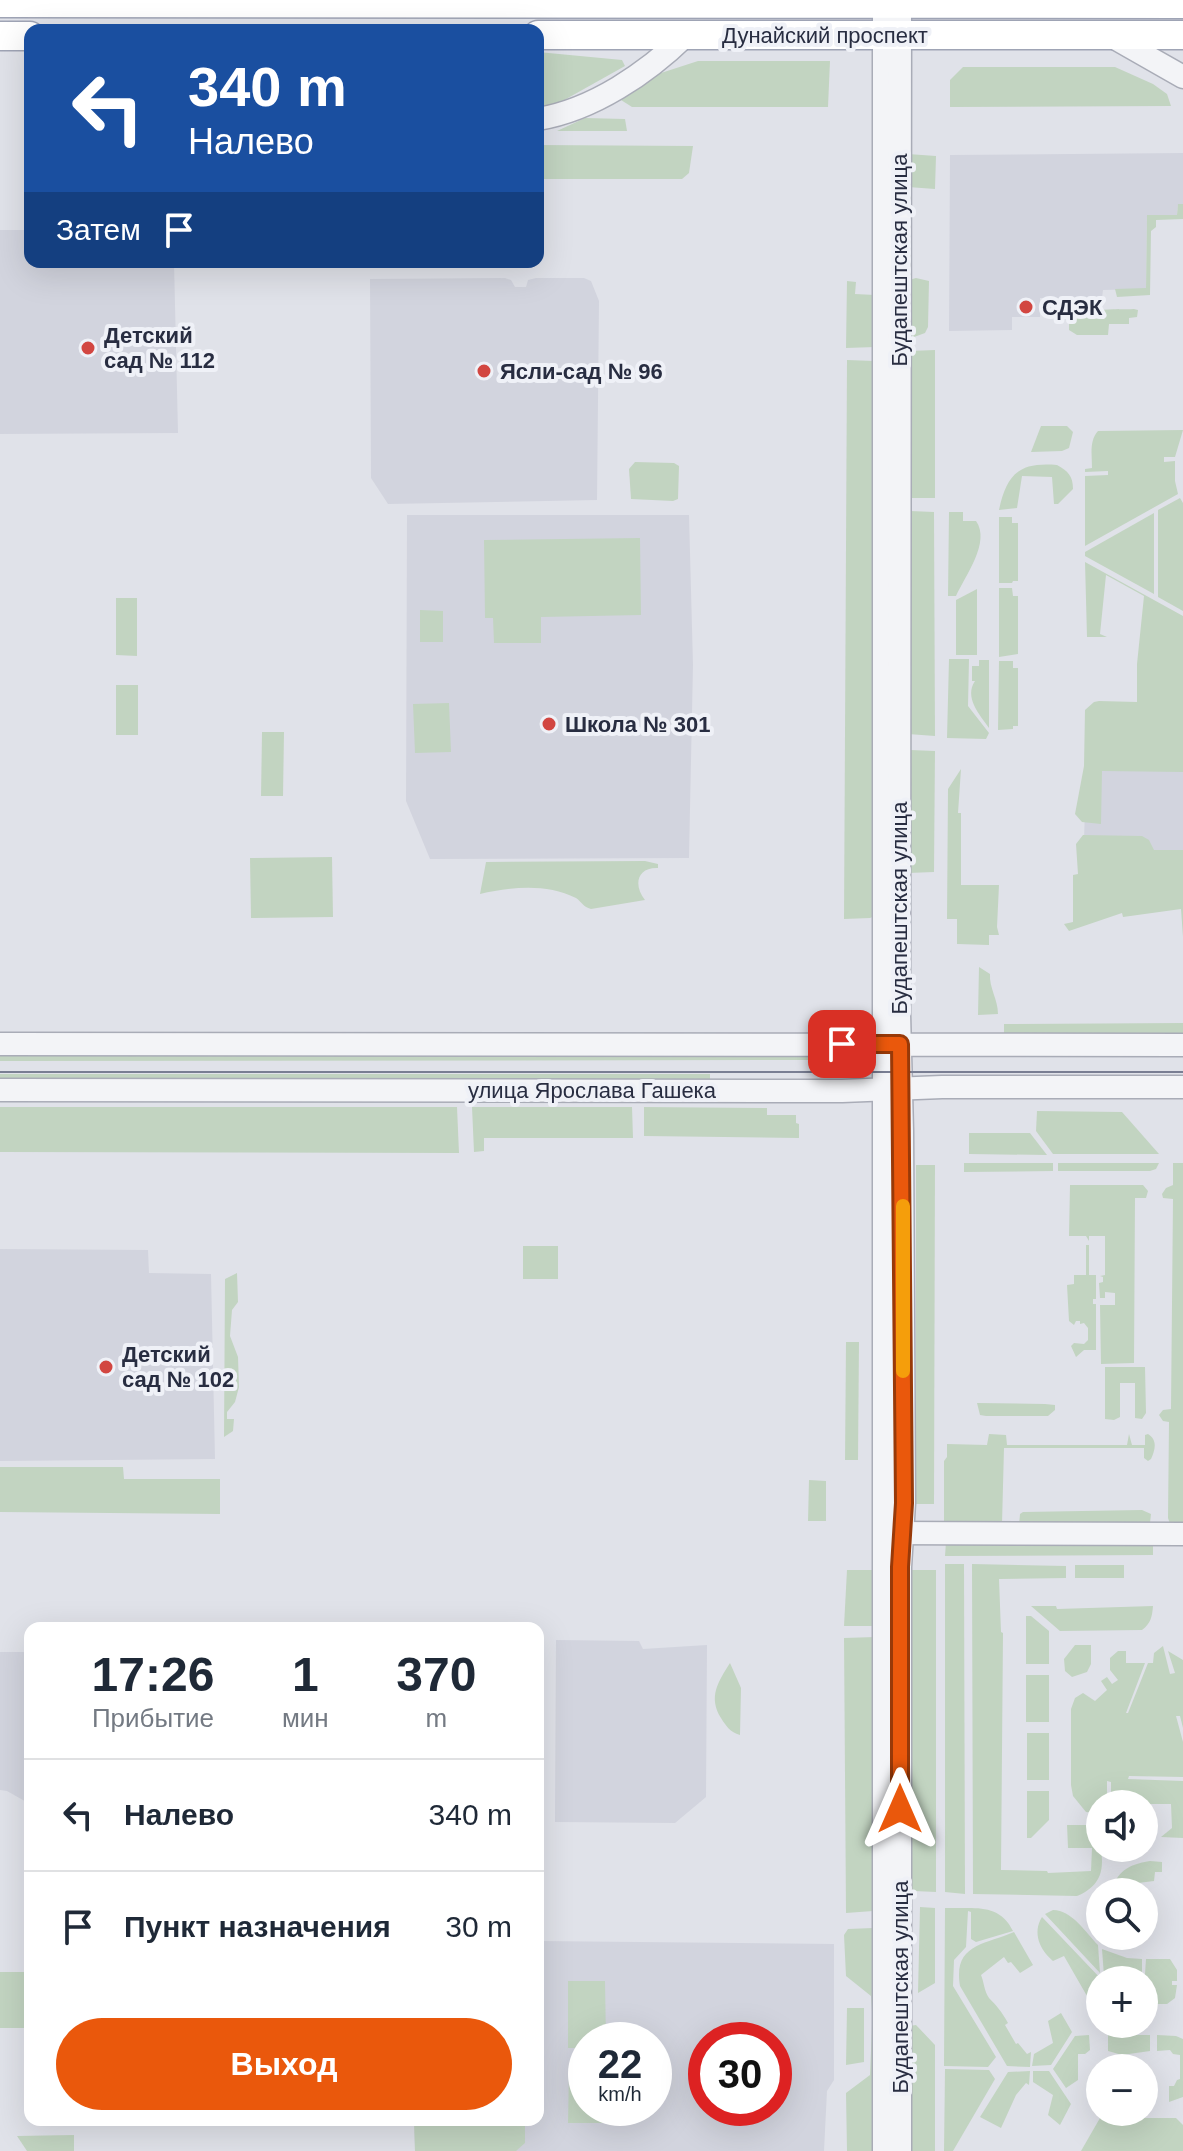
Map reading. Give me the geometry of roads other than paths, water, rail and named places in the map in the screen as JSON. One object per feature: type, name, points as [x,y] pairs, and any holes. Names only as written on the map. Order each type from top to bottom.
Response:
[{"type":"main road","name":"Дунайский проспект","points":[[14,2],[1183,4]]},
{"type":"main road","name":"Дунайский проспект","points":[[544,35],[1183,35]]},
{"type":"street","name":"Будапештская улица","points":[[884,2151],[893,1533],[904,1503],[891,1044],[892,2]]},
{"type":"street","points":[[544,118],[590,103],[662,58],[686,35]]},
{"type":"street","name":"Дунайский проспект","points":[[1111,36],[1183,77]]},
{"type":"street","name":"улица Ярослава Гашека","points":[[0,1044],[1183,1045]]},
{"type":"street","name":"улица Ярослава Гашека","points":[[0,1090],[842,1091],[892,1088],[1183,1087]]},
{"type":"street","name":"Будапештская улица","points":[[893,1533],[900,1567],[900,2151]]},
{"type":"street","points":[[893,1533],[1183,1534]]},
{"type":"tram line","points":[[0,1072],[1183,1072]]},
{"type":"place","name":"СДЭК","points":[[1026,307]]},
{"type":"place","name":"Детский сад № 112","points":[[88,348]]},
{"type":"place","name":"Ясли-сад № 96","points":[[484,371]]},
{"type":"place","name":"Школа № 301","points":[[549,724]]},
{"type":"place","name":"Детский сад № 102","points":[[106,1367]]}]
